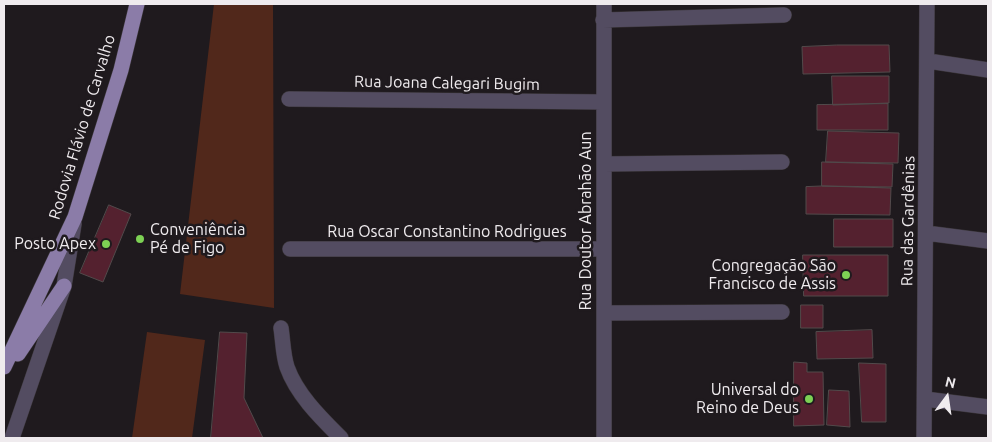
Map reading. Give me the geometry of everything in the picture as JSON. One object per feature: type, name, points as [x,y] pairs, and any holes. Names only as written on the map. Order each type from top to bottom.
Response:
[{"type":"main road","name":"Rodovia Flávio de Carvalho","points":[[4,366],[75,217],[121,70],[137,4]]},
{"type":"main road","points":[[4,376],[64,286]]},
{"type":"street","name":"Rua Doutor Abrahão Aun","points":[[604,4],[604,438]]},
{"type":"street","name":"Rua das Gardênias","points":[[924,438],[927,4]]},
{"type":"street","points":[[604,20],[784,15]]},
{"type":"street","points":[[928,61],[988,70]]},
{"type":"street","name":"Rua Joana Calegari Bugim","points":[[289,99],[604,102]]},
{"type":"street","points":[[604,164],[782,162]]},
{"type":"street","points":[[12,438],[64,286],[75,217]]},
{"type":"street","points":[[926,233],[988,241]]},
{"type":"street","name":"Rua Oscar Constantino Rodrigues","points":[[290,249],[604,249]]},
{"type":"street","points":[[604,313],[782,312]]},
{"type":"street","points":[[281,328],[287,367],[296,385],[318,415],[342,438]]},
{"type":"street","points":[[925,399],[988,407]]},
{"type":"shaded area","points":[[214,4],[273,4],[274,308],[180,294]]},
{"type":"shaded area","points":[[147,332],[205,340],[192,438],[132,438]]},
{"type":"building","points":[[889,45],[890,72],[803,74],[802,47]]},
{"type":"building","points":[[832,76],[889,76],[889,103],[833,105]]},
{"type":"building","points":[[888,104],[888,130],[817,130],[817,105]]},
{"type":"building","points":[[828,131],[899,133],[898,163],[826,162]]},
{"type":"building","points":[[822,162],[893,164],[892,187],[822,186]]},
{"type":"building","points":[[806,187],[891,188],[890,215],[806,214]]},
{"type":"building","name":"Posto Apex","points":[[109,205],[131,214],[103,282],[80,273]]},
{"type":"building","points":[[834,219],[893,219],[893,247],[834,247]]},
{"type":"building","name":"Congregação São Francisco de Assis","points":[[803,255],[888,255],[888,296],[804,296]]},
{"type":"building","points":[[801,305],[823,305],[823,328],[801,328]]},
{"type":"building","points":[[872,330],[873,358],[817,359],[816,332]]},
{"type":"building","points":[[220,332],[247,333],[244,398],[263,438],[211,438]]},
{"type":"building","name":"Universal do Reino de Deus","points":[[794,362],[807,363],[807,372],[823,372],[824,425],[794,426]]},
{"type":"building","points":[[859,363],[886,364],[886,422],[862,422]]},
{"type":"building","points":[[829,390],[849,391],[850,427],[827,425]]},
{"type":"place","name":"Conveniência Pé de Figo","points":[[140,239]]},
{"type":"place","name":"Posto Apex","points":[[106,244]]},
{"type":"place","name":"Congregação São Francisco de Assis","points":[[846,275]]},
{"type":"place","name":"Universal do Reino de Deus","points":[[809,399]]}]
